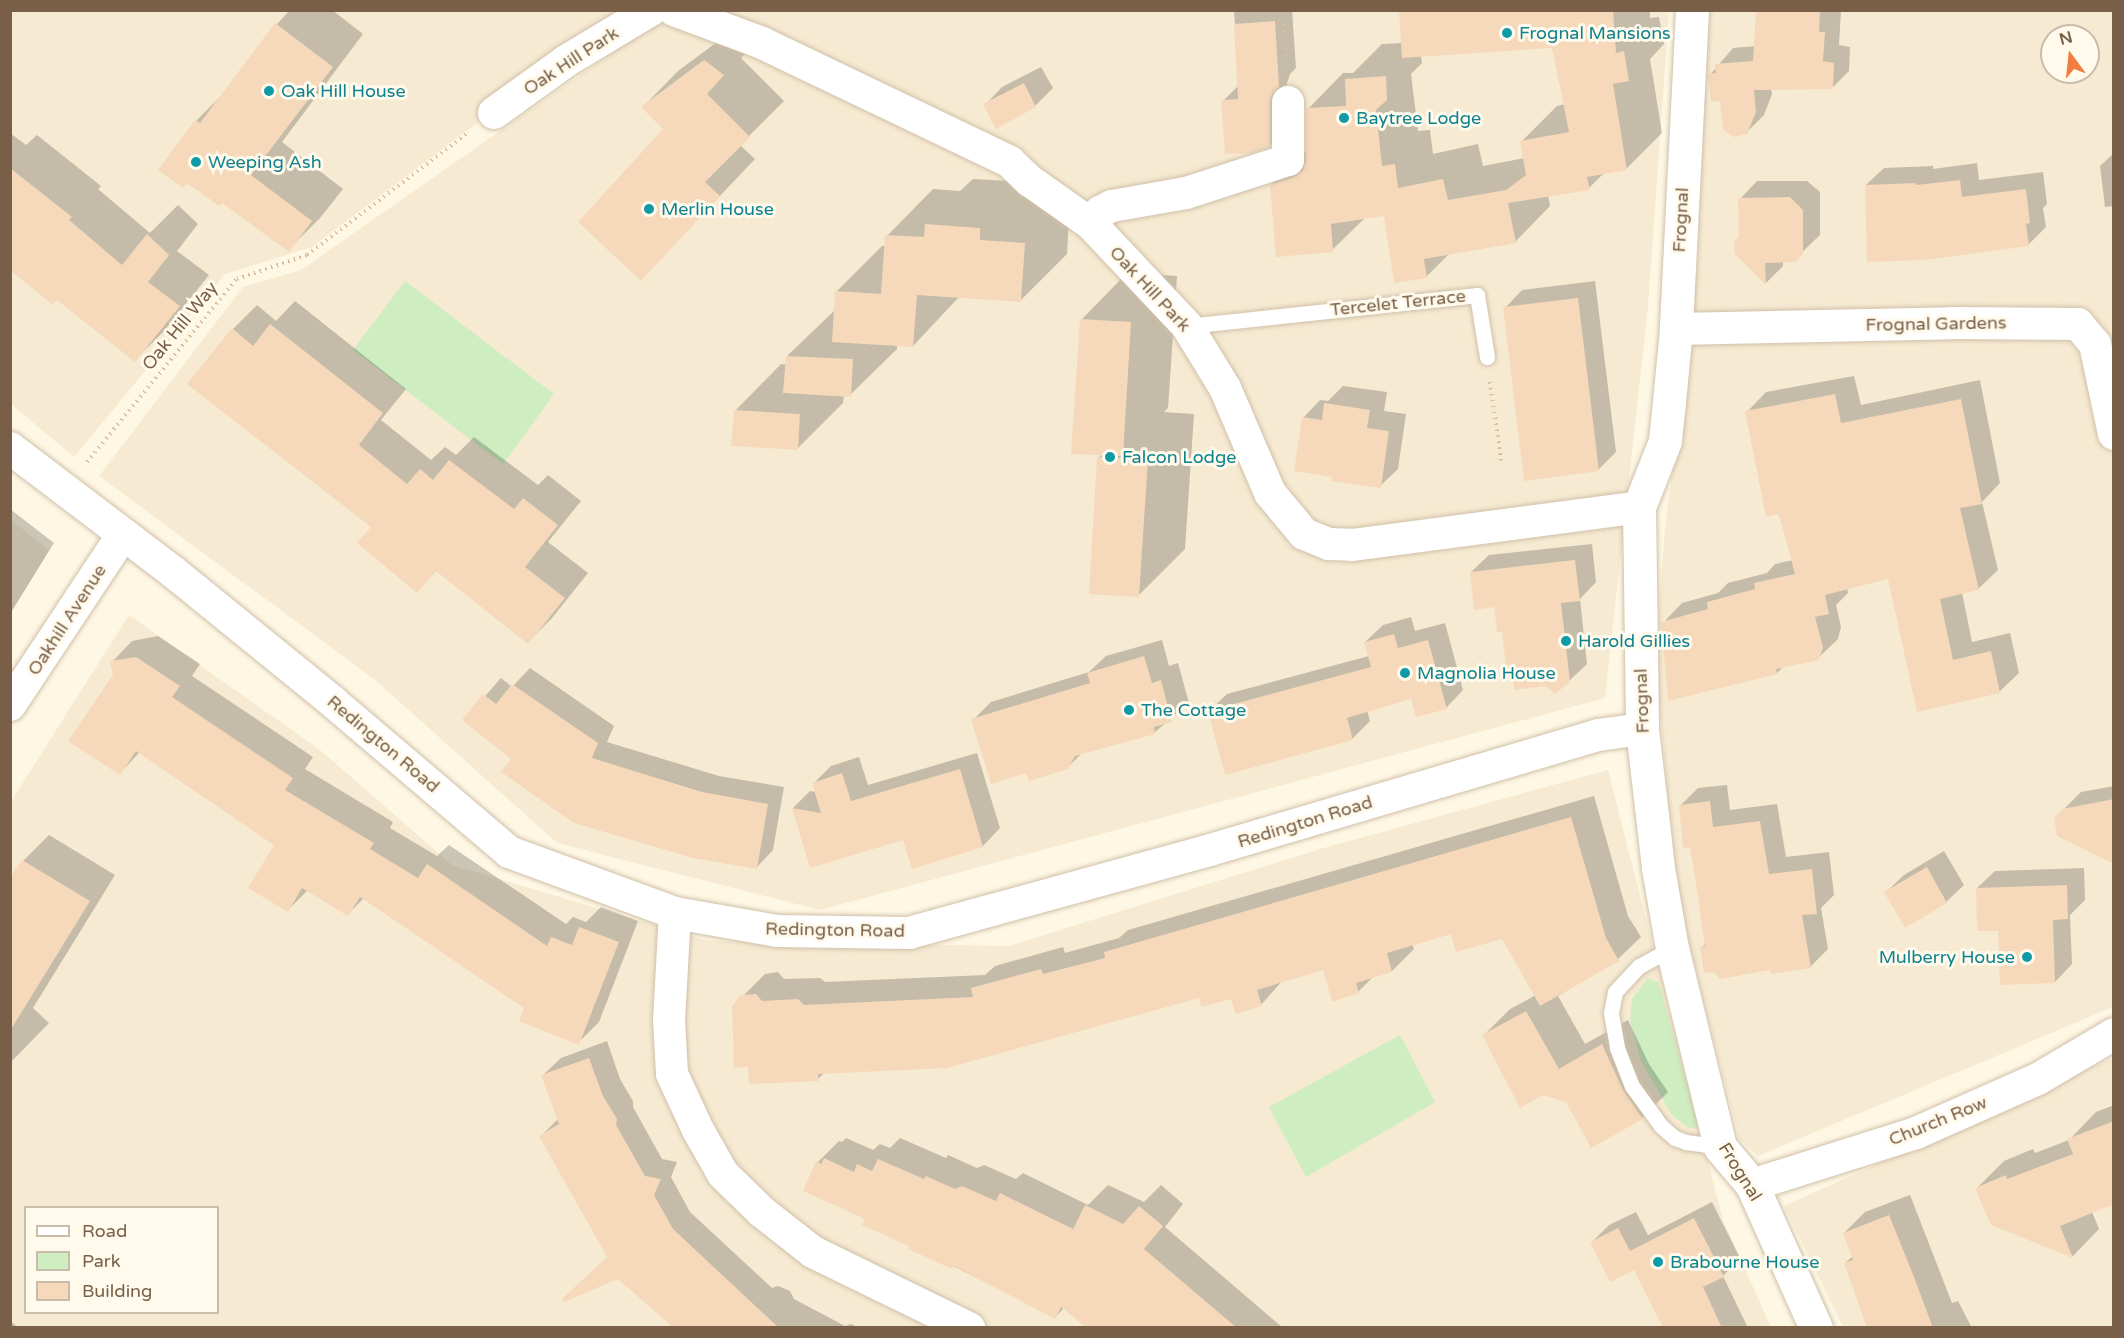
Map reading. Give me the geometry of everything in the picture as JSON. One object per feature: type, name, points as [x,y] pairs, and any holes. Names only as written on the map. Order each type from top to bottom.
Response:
[{"type":"street","name":"Oak Hill Park","points":[[494,113],[567,61],[651,10]]},
{"type":"street","name":"Oak Hill Park","points":[[674,10],[760,42],[1010,162],[1030,181],[1090,224],[1187,326],[1225,387],[1270,493],[1304,534],[1329,544],[1352,545],[1639,507]]},
{"type":"street","name":"Frognal","points":[[1692,10],[1676,329],[1665,441],[1639,507],[1642,729],[1658,868],[1671,948],[1720,1147],[1752,1185],[1816,1328]]},
{"type":"street","points":[[1090,224],[1100,212],[1112,206],[1186,193],[1288,160],[1288,102]]},
{"type":"street","name":"Frognal Gardens","points":[[1676,329],[1953,323],[2078,324],[2095,344],[2114,434]]},
{"type":"street","name":"Redington Road","points":[[10,448],[123,534],[333,702],[509,852],[675,914],[777,931],[909,933],[1210,850],[1598,735],[1642,729]]},
{"type":"street","name":"Oakhill Avenue","points":[[10,705],[123,534]]},
{"type":"street","points":[[675,914],[669,1020],[672,1074],[698,1130],[723,1174],[762,1212],[813,1252],[969,1328]]},
{"type":"street","name":"Church Row","points":[[1752,1185],[1916,1133],[2038,1079],[2114,1034]]},
{"type":"lane","name":"Tercelet Terrace","points":[[1187,326],[1477,295],[1487,357]]},
{"type":"lane","points":[[1671,948],[1639,966],[1615,992],[1611,1013],[1617,1048],[1632,1086],[1661,1126],[1675,1138],[1686,1142],[1720,1147]]},
{"type":"path","points":[[1284,24],[1288,102]]},
{"type":"path","name":"Oak Hill Way","points":[[64,491],[237,279],[307,255],[494,113]]},
{"type":"path","points":[[1487,357],[1501,460]]},
{"type":"shaded area","points":[[10,11],[626,11],[312,247],[225,274],[74,457],[11,404]]},
{"type":"shaded area","points":[[672,11],[1669,11],[1648,306],[1605,698],[820,910],[557,843],[374,679],[99,476],[243,287],[301,270]]},
{"type":"shaded area","points":[[1704,11],[2113,11],[2113,1007],[1758,1156],[1740,1140],[1679,907],[1655,661],[1665,529],[1698,261]]},
{"type":"shaded area","points":[[11,520],[49,550],[11,613]]},
{"type":"shaded area","points":[[129,615],[320,750],[452,865],[708,941],[1009,946],[1327,847],[1608,770],[1723,1220],[1771,1327],[11,1327],[10,803]]},
{"type":"shaded area","points":[[2113,1058],[2113,1327],[1843,1327],[1784,1206]]},
{"type":"green space","points":[[405,281],[554,394],[503,464],[353,350]]},
{"type":"green space","points":[[1648,978],[1659,983],[1699,1128],[1689,1128],[1672,1115],[1641,1061],[1630,1019],[1632,999]]},
{"type":"green space","points":[[1400,1035],[1435,1102],[1306,1177],[1269,1107]]},
{"type":"building","points":[[1399,10],[1613,10],[1616,53],[1624,51],[1629,81],[1613,84],[1627,170],[1587,177],[1590,190],[1508,203],[1516,243],[1424,259],[1427,278],[1394,283],[1384,216],[1331,224],[1333,252],[1276,257],[1270,185],[1294,177],[1303,170],[1306,160],[1306,108],[1346,106],[1345,79],[1386,76],[1387,100],[1376,110],[1382,166],[1395,164],[1398,188],[1443,179],[1448,200],[1506,190],[1526,175],[1520,141],[1569,132],[1552,48],[1402,58]]},
{"type":"building","points":[[1756,10],[1820,11],[1819,32],[1825,32],[1823,61],[1834,63],[1833,89],[1754,90],[1756,112],[1747,134],[1734,137],[1723,130],[1720,101],[1711,102],[1708,74],[1716,73],[1715,64],[1753,61]]},
{"type":"building","points":[[1275,21],[1279,87],[1273,93],[1270,101],[1270,147],[1252,153],[1225,154],[1221,100],[1238,99],[1234,24]]},
{"type":"building","points":[[275,23],[333,67],[251,175],[312,221],[289,252],[222,203],[219,206],[187,183],[183,188],[158,170],[195,120],[200,123]]},
{"type":"building","name":"Merlin House","points":[[704,60],[724,75],[707,94],[750,137],[705,182],[720,196],[641,281],[578,222],[663,129],[641,107]]},
{"type":"building","points":[[1024,83],[1036,107],[996,129],[983,104]]},
{"type":"building","points":[[10,168],[72,217],[69,220],[122,265],[147,234],[169,255],[148,282],[180,306],[135,362],[57,300],[53,305],[10,270]]},
{"type":"building","points":[[1960,180],[1962,197],[2026,189],[2030,223],[2026,224],[2029,246],[1924,260],[1867,262],[1865,185],[1915,183],[1916,185]]},
{"type":"building","points":[[1790,197],[1803,210],[1803,254],[1795,262],[1765,263],[1766,285],[1735,254],[1734,240],[1739,236],[1738,198]]},
{"type":"building","points":[[925,224],[980,228],[980,240],[1025,243],[1021,302],[917,295],[913,347],[832,342],[835,291],[881,294],[885,235],[924,237]]},
{"type":"building","points":[[1578,298],[1599,471],[1524,481],[1503,307]]},
{"type":"building","points":[[1080,319],[1131,322],[1123,456],[1071,454]]},
{"type":"building","points":[[270,324],[383,413],[359,445],[407,484],[420,469],[433,480],[449,460],[514,509],[523,498],[558,525],[525,567],[565,598],[528,644],[436,571],[417,593],[357,543],[371,527],[187,384],[232,328],[253,346]]},
{"type":"building","points":[[786,356],[853,359],[851,397],[783,393]]},
{"type":"building","points":[[1835,394],[1841,423],[1961,399],[1982,504],[1960,508],[1979,590],[1940,599],[1953,660],[1991,651],[2000,693],[1917,712],[1888,579],[1825,595],[1829,614],[1815,617],[1823,647],[1819,660],[1776,669],[1777,674],[1668,701],[1661,622],[1708,609],[1707,602],[1755,589],[1754,583],[1795,574],[1779,514],[1766,517],[1745,411]]},
{"type":"building","points":[[1324,403],[1370,410],[1367,428],[1389,431],[1381,488],[1331,481],[1332,477],[1294,471],[1302,417],[1322,420]]},
{"type":"building","points":[[734,410],[800,414],[798,450],[731,446]]},
{"type":"building","points":[[1097,457],[1148,460],[1139,597],[1089,594]]},
{"type":"building","points":[[1575,560],[1580,601],[1561,603],[1570,682],[1555,694],[1545,686],[1514,690],[1512,675],[1507,676],[1502,632],[1497,632],[1494,607],[1474,610],[1470,572]]},
{"type":"building","points":[[1394,634],[1398,648],[1428,640],[1447,709],[1416,717],[1411,699],[1347,718],[1353,740],[1225,775],[1208,711],[1371,667],[1364,642]]},
{"type":"building","points":[[1144,656],[1152,683],[1161,680],[1172,722],[1154,727],[1155,734],[1075,756],[1068,769],[1029,781],[1026,773],[991,784],[971,719],[1090,683],[1087,673]]},
{"type":"building","points":[[136,657],[180,686],[172,697],[293,778],[285,790],[374,843],[370,849],[418,878],[427,864],[547,946],[551,937],[572,945],[579,927],[619,942],[579,1045],[519,1021],[524,1008],[360,897],[348,916],[302,888],[288,912],[248,888],[274,845],[136,751],[120,775],[68,741],[113,675],[110,661]]},
{"type":"building","points":[[512,684],[598,743],[592,758],[702,792],[768,804],[757,869],[693,858],[574,823],[501,772],[511,759],[462,720],[483,694],[496,704]]},
{"type":"building","points":[[960,769],[983,847],[912,869],[903,840],[810,868],[792,808],[821,813],[812,783],[842,773],[851,801]]},
{"type":"building","points":[[2114,799],[2114,864],[2057,836],[2054,818],[2062,809]]},
{"type":"building","points":[[1710,801],[1713,827],[1760,821],[1769,874],[1812,869],[1817,914],[1802,915],[1811,968],[1771,974],[1770,970],[1720,979],[1714,972],[1704,973],[1700,947],[1705,946],[1696,885],[1690,847],[1683,848],[1679,805]]},
{"type":"building","points":[[1571,817],[1606,938],[1619,961],[1540,1006],[1502,939],[1456,952],[1451,934],[1387,953],[1392,972],[1356,983],[1359,993],[1332,1002],[1323,970],[1257,990],[1262,1006],[1236,1014],[1231,999],[1201,1007],[1199,998],[947,1068],[818,1074],[819,1081],[749,1084],[748,1067],[734,1068],[732,1006],[741,995],[756,994],[762,1001],[798,999],[804,1005],[973,997],[971,988],[1041,969],[1043,974],[1105,958],[1104,952]]},
{"type":"building","points":[[22,860],[90,901],[10,1031],[10,878]]},
{"type":"building","points":[[1927,867],[1947,903],[1905,928],[1884,892]]},
{"type":"building","name":"Mulberry House","points":[[2067,885],[2068,919],[2053,920],[2055,983],[2000,985],[1998,931],[1977,931],[1976,888]]},
{"type":"building","points":[[1526,1011],[1559,1069],[1602,1044],[1623,1090],[1643,1119],[1591,1148],[1566,1102],[1543,1095],[1520,1108],[1482,1035]]},
{"type":"building","points":[[589,1058],[603,1096],[617,1119],[616,1125],[645,1176],[661,1179],[654,1195],[673,1229],[779,1328],[674,1328],[618,1279],[564,1302],[562,1299],[607,1257],[539,1136],[559,1124],[541,1075]]},
{"type":"building","points":[[2114,1121],[2114,1204],[2060,1226],[2073,1258],[1991,1225],[1975,1188],[2006,1175],[2007,1179],[2073,1154],[2067,1139]]},
{"type":"building","points":[[824,1158],[854,1172],[857,1164],[872,1171],[878,1159],[924,1179],[926,1176],[955,1189],[962,1186],[996,1201],[1000,1193],[1073,1229],[1085,1205],[1123,1224],[1139,1206],[1163,1226],[1144,1249],[1237,1328],[1087,1328],[1061,1307],[1055,1319],[954,1266],[952,1269],[908,1249],[909,1246],[862,1225],[865,1219],[803,1191],[816,1161],[821,1164]]},
{"type":"building","points":[[1889,1215],[1933,1328],[1867,1328],[1844,1263],[1853,1260],[1843,1233]]},
{"type":"building","name":"Brabourne House","points":[[1694,1218],[1724,1277],[1703,1287],[1722,1328],[1663,1328],[1634,1270],[1610,1282],[1590,1242],[1618,1228],[1630,1251]]},
{"type":"place","name":"Frognal Mansions","points":[[1507,33]]},
{"type":"place","name":"Oak Hill House","points":[[269,91]]},
{"type":"place","name":"Baytree Lodge","points":[[1344,118]]},
{"type":"place","name":"Weeping Ash","points":[[196,162]]},
{"type":"place","name":"Merlin House","points":[[649,209]]},
{"type":"place","name":"Falcon Lodge","points":[[1110,457]]},
{"type":"place","name":"Harold Gillies","points":[[1566,641]]},
{"type":"place","name":"Magnolia House","points":[[1405,673]]},
{"type":"place","name":"The Cottage","points":[[1129,710]]},
{"type":"place","name":"Mulberry House","points":[[2027,957]]},
{"type":"place","name":"Brabourne House","points":[[1658,1262]]}]
